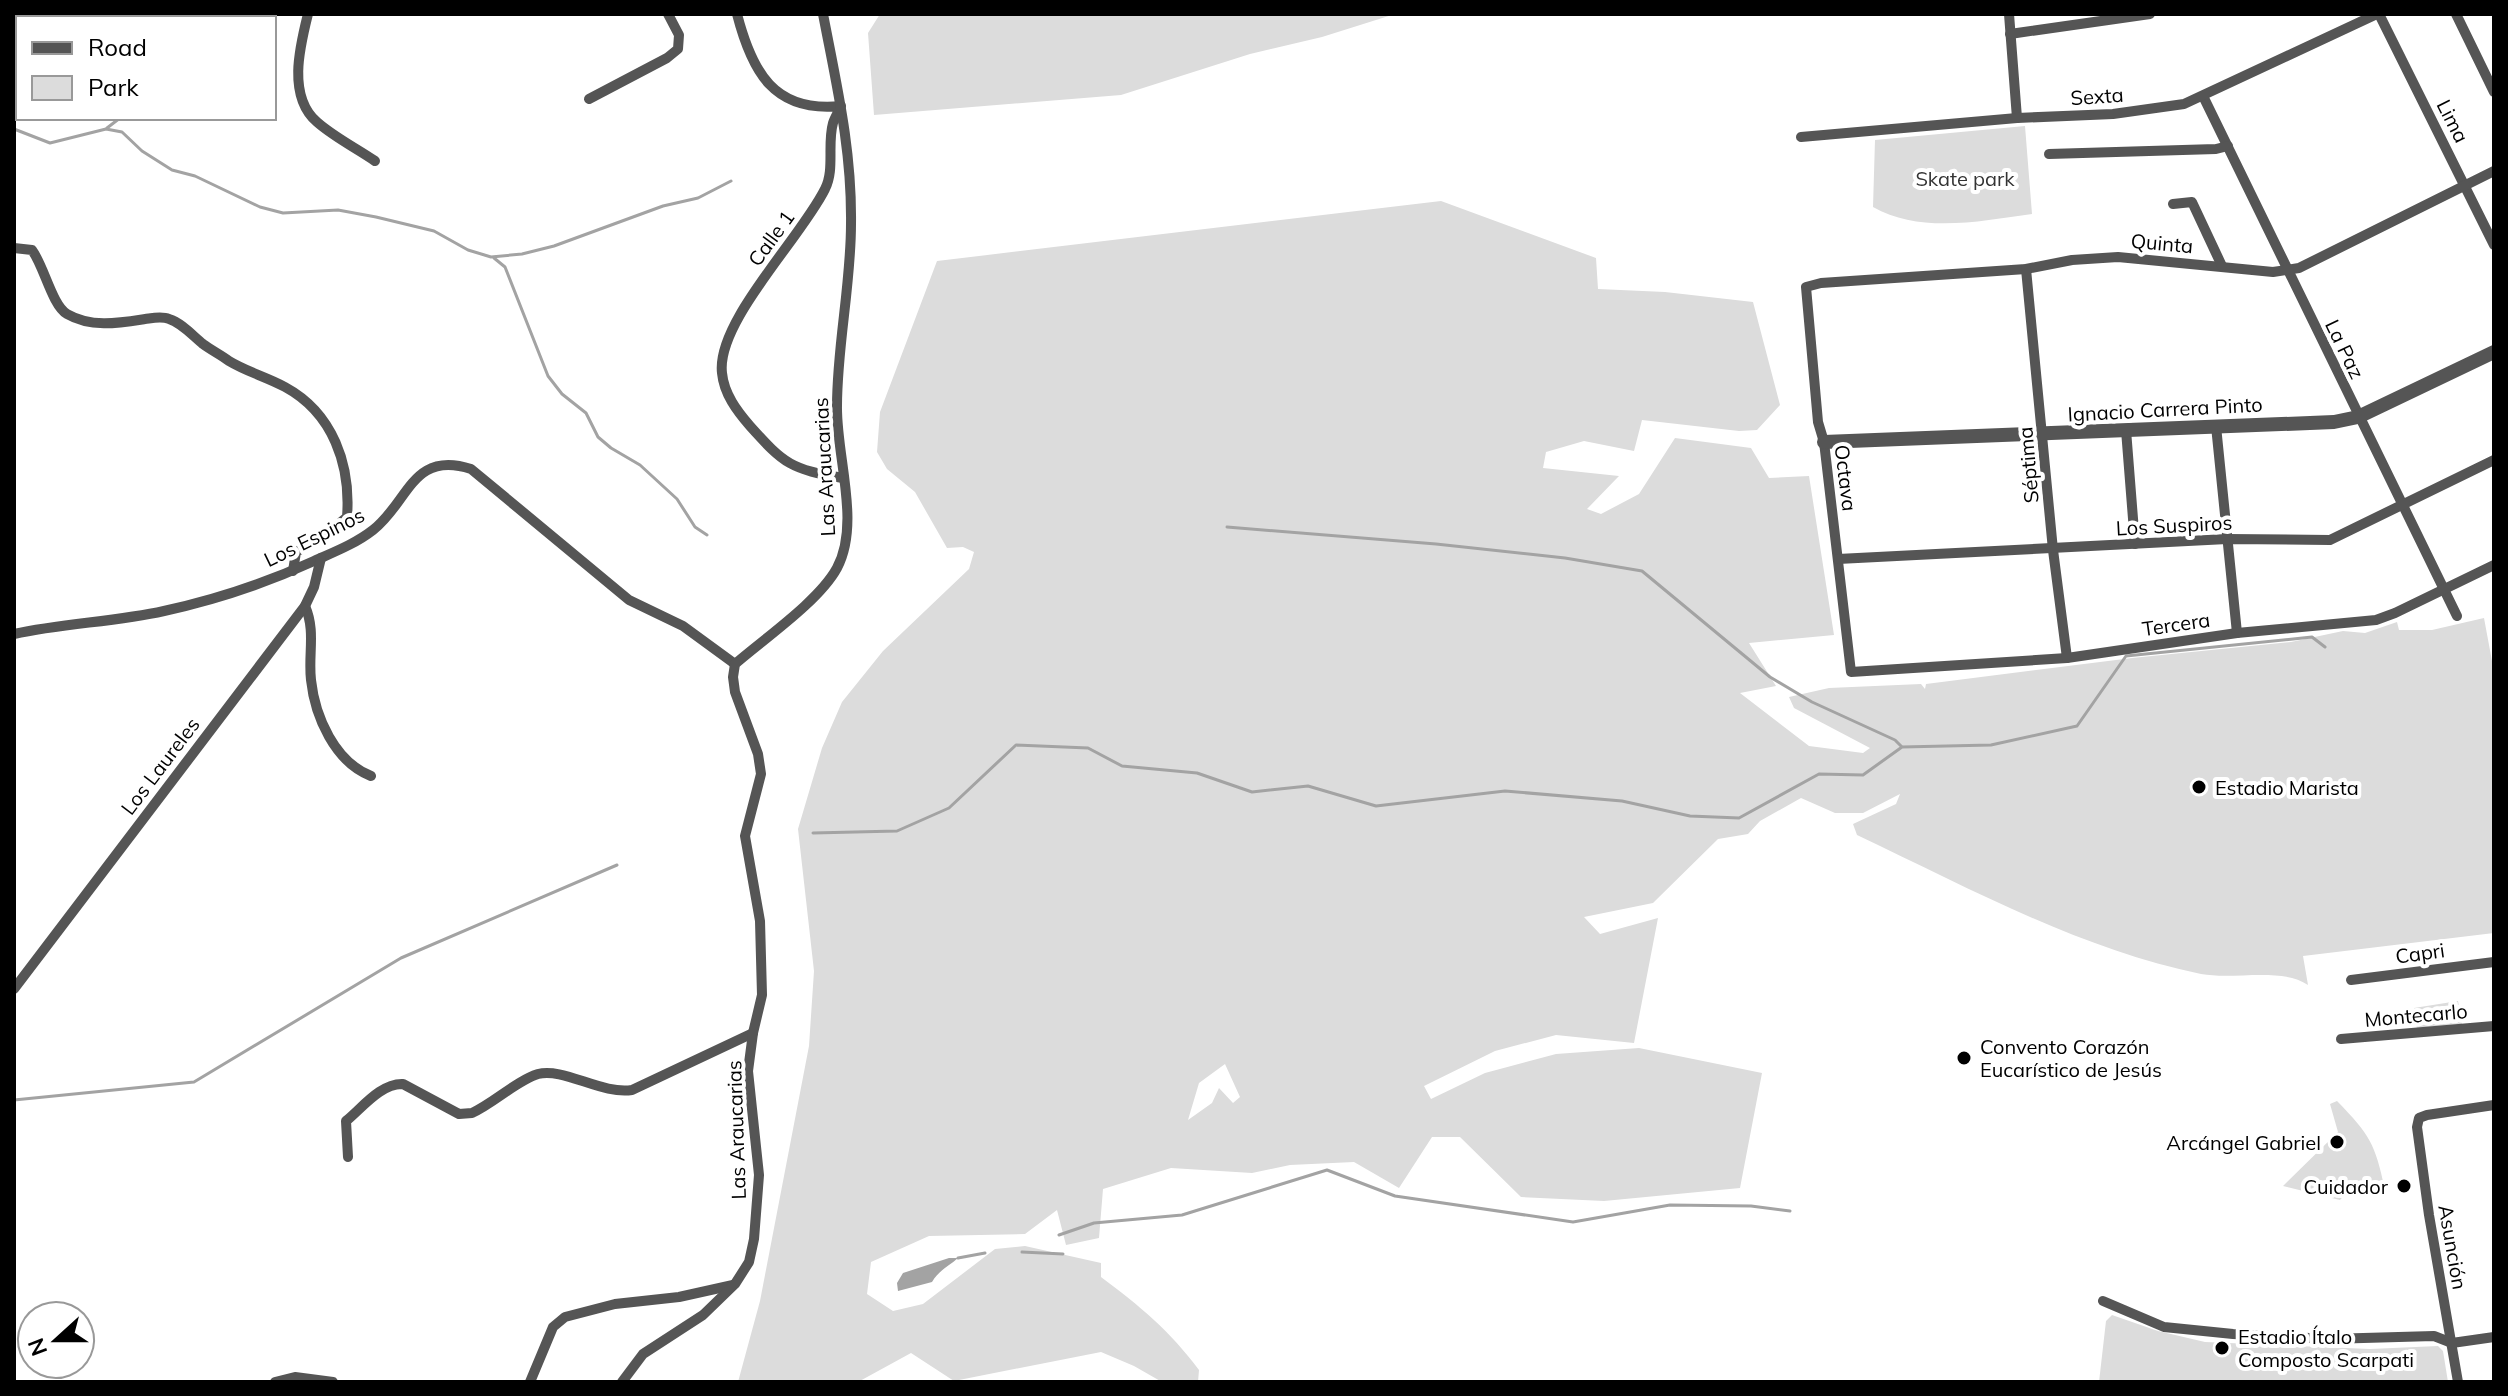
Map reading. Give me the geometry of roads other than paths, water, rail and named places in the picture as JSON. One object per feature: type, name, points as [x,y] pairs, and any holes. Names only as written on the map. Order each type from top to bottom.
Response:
[{"type":"street","points":[[308,14],[299,47],[298,73],[303,102],[315,121],[375,161]]},
{"type":"street","points":[[589,99],[667,58],[678,49],[679,35],[668,14]]},
{"type":"street","points":[[737,14],[753,65],[765,80],[796,104],[819,108],[841,106]]},
{"type":"street","name":"Las Araucarias","points":[[622,1382],[643,1354],[703,1315],[735,1284],[749,1262],[759,1175],[748,1071],[762,995],[760,921],[745,836],[761,774],[758,754],[735,692],[733,677],[735,664],[822,589],[837,568],[846,546],[848,524],[837,406],[851,227],[850,158],[823,14]]},
{"type":"street","points":[[2009,14],[2017,118]]},
{"type":"street","points":[[2010,34],[2150,14]]},
{"type":"street","name":"Sexta","points":[[1801,137],[2017,118],[2113,114],[2184,104],[2378,14]]},
{"type":"street","name":"Lima","points":[[2378,14],[2494,245]]},
{"type":"street","points":[[2456,14],[2494,92]]},
{"type":"street","name":"La Paz","points":[[2203,96],[2457,616]]},
{"type":"street","name":"Calle 1","points":[[841,106],[833,123],[827,185],[803,228],[742,308],[728,341],[721,370],[725,388],[740,415],[778,458],[808,472],[843,478]]},
{"type":"street","points":[[2049,154],[2216,149],[2228,146]]},
{"type":"street","name":"Quinta","points":[[1806,287],[1821,283],[2026,269],[2072,260],[2118,257],[2273,272],[2288,270],[2299,268],[2494,171]]},
{"type":"street","points":[[2173,204],[2192,202],[2222,266]]},
{"type":"street","points":[[14,248],[32,250],[59,306],[67,314],[108,325],[166,317],[233,363],[287,388],[322,419],[334,436],[342,456],[349,496],[347,517],[331,531],[296,552],[293,571]]},
{"type":"street","name":"Séptima","points":[[2026,269],[2053,550],[2067,658]]},
{"type":"street","name":"Octava","points":[[1806,287],[1818,422],[1824,442],[1851,672]]},
{"type":"street","name":"Ignacio Carrera Pinto","points":[[1824,442],[2334,422],[2358,417],[2494,352]]},
{"type":"street","points":[[2216,426],[2237,633]]},
{"type":"street","points":[[2126,430],[2135,544]]},
{"type":"street","name":"Los Suspiros","points":[[1838,559],[2227,539],[2330,540],[2494,460]]},
{"type":"street","name":"Los Espinos","points":[[14,634],[71,623],[162,612],[226,595],[293,571],[364,537],[381,523],[416,478],[429,468],[454,464],[471,469],[629,600],[683,626],[735,664]]},
{"type":"street","name":"Los Laureles","points":[[14,989],[305,606],[314,587],[321,558]]},
{"type":"street","name":"Tercera","points":[[1851,672],[2067,658],[2237,633],[2376,620],[2494,565]]},
{"type":"street","points":[[305,606],[312,626],[311,681],[317,711],[348,763],[371,776]]},
{"type":"street","name":"Capri","points":[[2351,980],[2494,962]]},
{"type":"street","name":"Montecarlo","points":[[2341,1039],[2494,1026]]},
{"type":"street","points":[[348,1157],[346,1121],[394,1084],[403,1084],[459,1114],[472,1113],[539,1074],[552,1073],[615,1091],[632,1090],[753,1033]]},
{"type":"street","name":"Asunción","points":[[2458,1382],[2417,1127],[2419,1118],[2494,1105]]},
{"type":"street","points":[[530,1382],[553,1327],[565,1317],[603,1306],[679,1297],[735,1284]]},
{"type":"street","points":[[2103,1301],[2164,1327],[2233,1334],[2328,1339],[2434,1336],[2452,1343],[2494,1337]]},
{"type":"street","points":[[275,1382],[295,1377],[333,1382]]},
{"type":"waterway","points":[[107,128],[117,120]]},
{"type":"waterway","points":[[14,129],[50,143],[106,129],[122,132],[142,151],[172,170],[195,176],[260,207],[283,213],[338,210],[376,217],[434,231],[468,250],[491,257],[554,246],[663,206],[698,198],[731,181]]},
{"type":"waterway","points":[[494,258],[505,267],[548,376],[562,394],[586,413],[598,437],[640,465],[677,499],[695,527],[707,535]]},
{"type":"waterway","points":[[1227,527],[1436,544],[1565,558],[1642,571],[1770,677],[1812,702],[1895,740],[1901,746]]},
{"type":"waterway","points":[[813,833],[897,831],[949,808],[1016,745],[1088,748],[1122,766],[1197,773],[1252,792],[1308,786],[1376,806],[1505,791],[1622,801],[1690,816],[1739,818],[1819,774],[1863,775],[1902,747],[1991,745],[2077,726],[2126,656],[2312,637],[2325,647]]},
{"type":"waterway","points":[[14,1100],[194,1082],[401,958],[617,865]]},
{"type":"waterway","points":[[1059,1235],[1094,1223],[1182,1215],[1327,1170],[1395,1196],[1573,1222],[1670,1205],[1751,1206],[1790,1211]]},
{"type":"waterway","points":[[1022,1252],[1063,1254]]},
{"type":"waterway","points":[[958,1258],[985,1253]]},
{"type":"place","name":"Estadio Marista","points":[[2199,787]]},
{"type":"place","name":"Convento Corazón Eucarístico de Jesús","points":[[1964,1058]]},
{"type":"place","name":"Arcángel Gabriel","points":[[2337,1142]]},
{"type":"place","name":"Cuidador","points":[[2404,1186]]},
{"type":"place","name":"Estadio Ítalo Composto Scarpati","points":[[2222,1348]]},
{"type":"park label","name":"Skate park","points":[[1965,178]]}]
